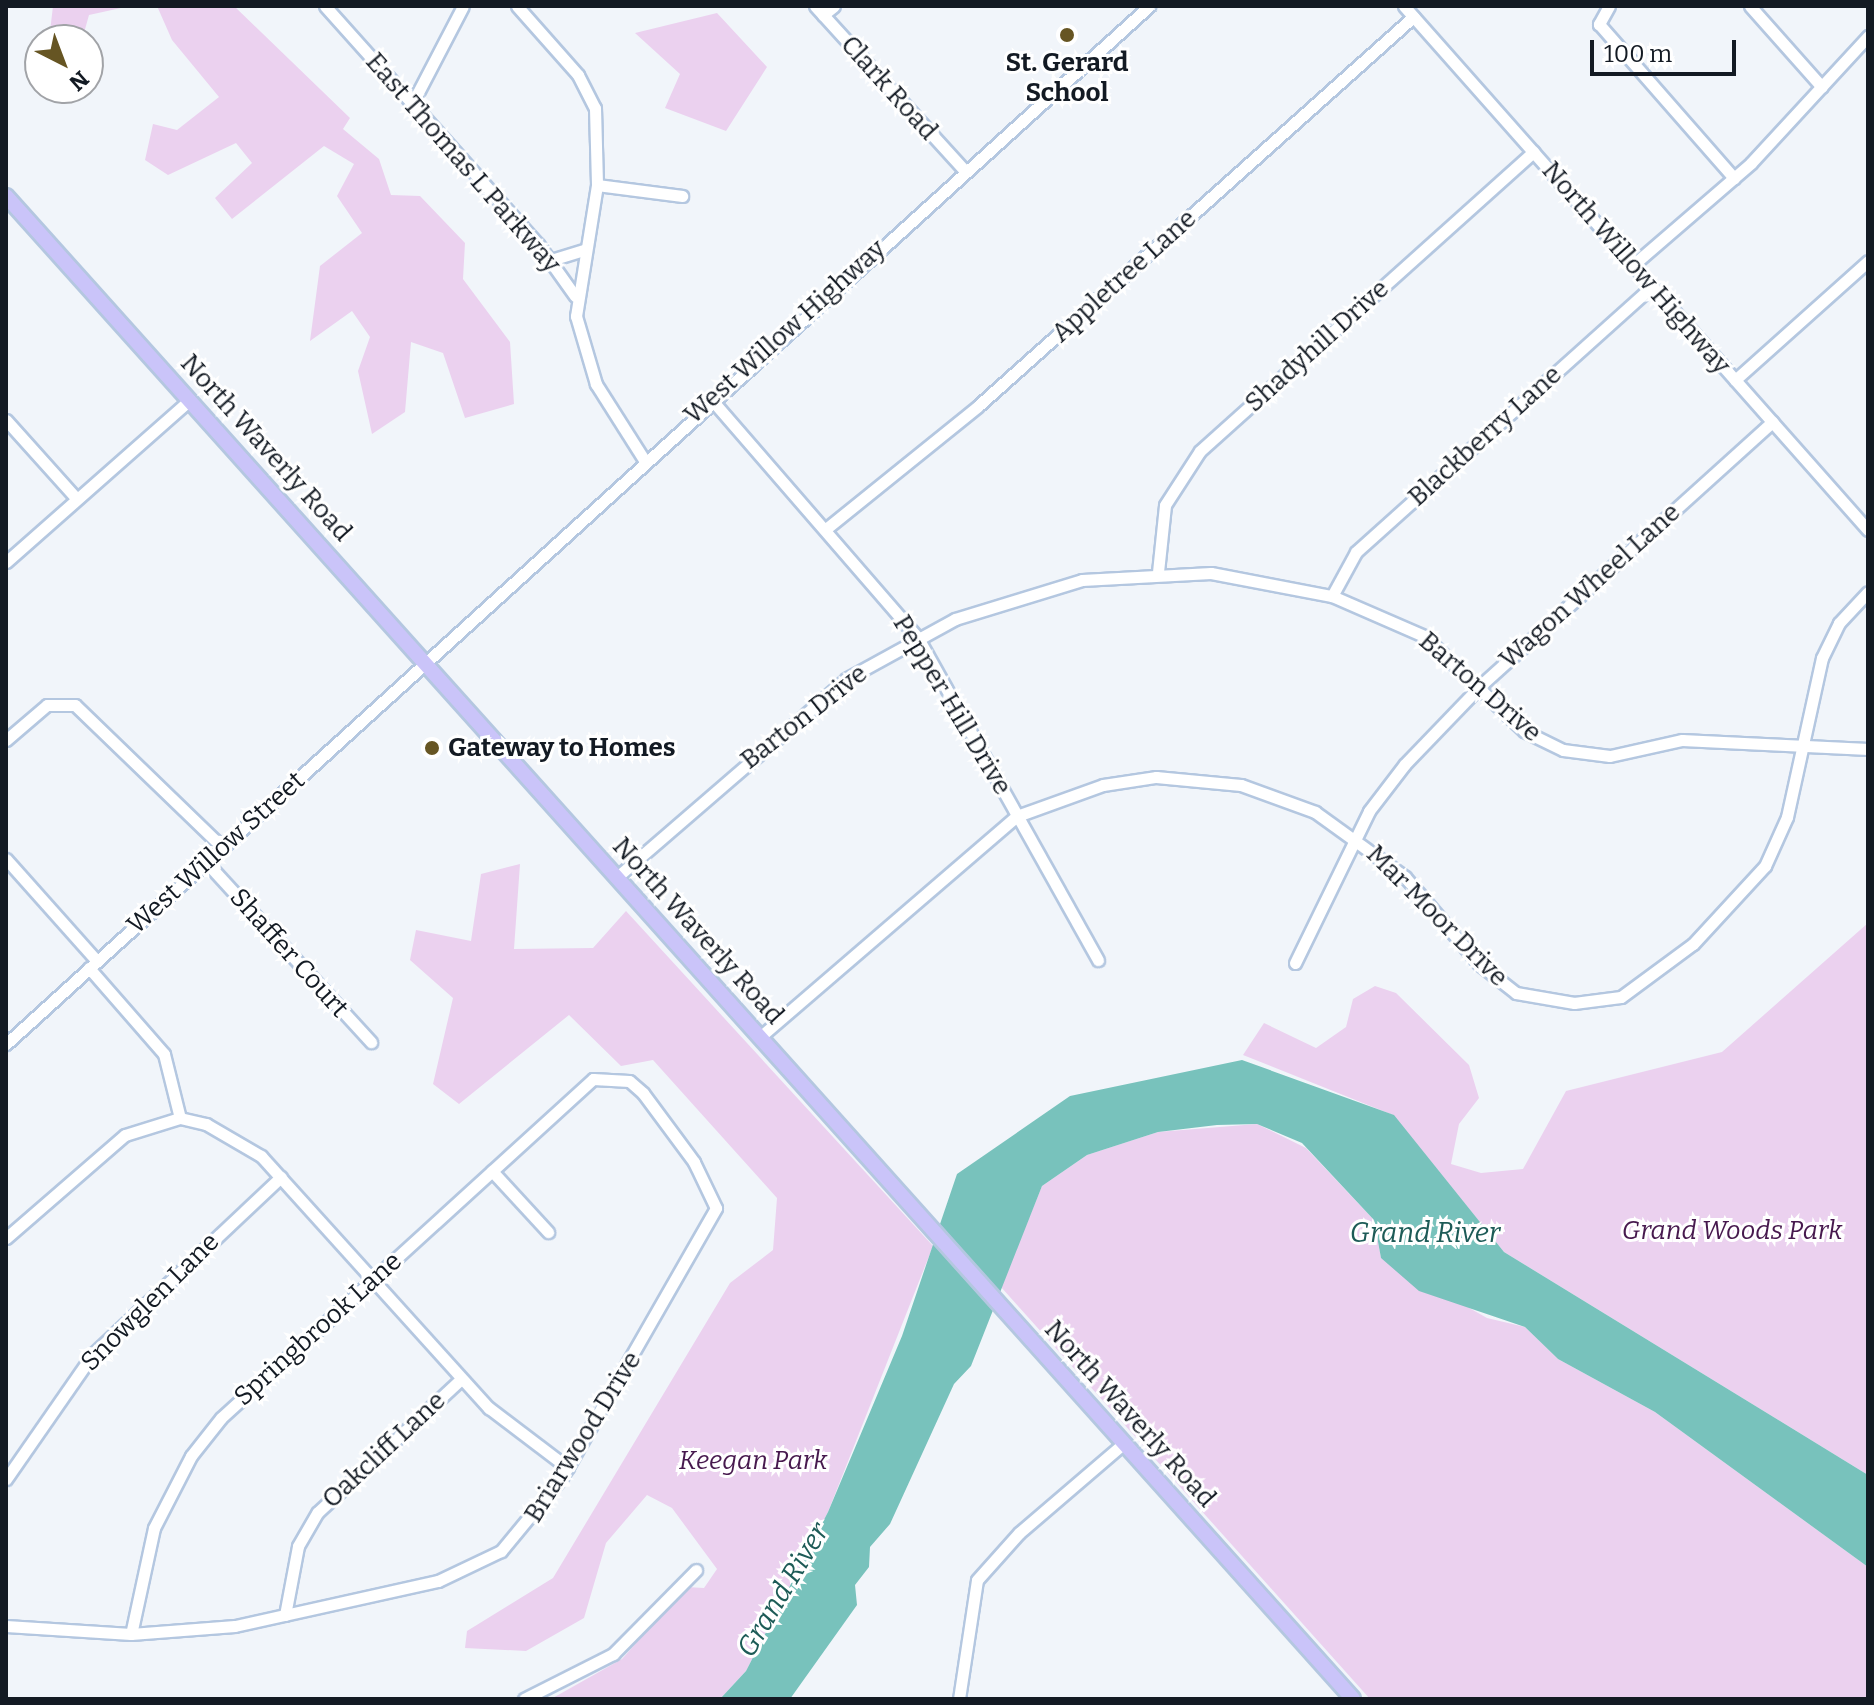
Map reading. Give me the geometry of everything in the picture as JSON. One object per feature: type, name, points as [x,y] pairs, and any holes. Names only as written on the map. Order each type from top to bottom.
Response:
[{"type":"main road","name":"North Waverly Road","points":[[6,196],[1353,1699]]},
{"type":"street","name":"East Thomas L Parkway","points":[[325,6],[551,260],[575,296],[596,384],[643,458]]},
{"type":"street","points":[[412,104],[463,6]]},
{"type":"street","points":[[517,6],[588,93],[599,135],[597,185],[575,296]]},
{"type":"street","points":[[819,11],[834,6]]},
{"type":"street","name":"West Willow Highway","points":[[424,661],[643,458],[1149,6]]},
{"type":"street","name":"North Willow Highway","points":[[1404,6],[1868,530]]},
{"type":"street","points":[[1609,6],[1599,24],[1734,178]]},
{"type":"street","points":[[1750,6],[1822,87]]},
{"type":"street","name":"Clark Road","points":[[819,11],[964,170]]},
{"type":"street","name":"Appletree Lane","points":[[827,528],[978,406],[1413,17]]},
{"type":"street","points":[[1633,265],[1734,178],[1868,36]]},
{"type":"street","name":"Shadyhill Drive","points":[[1158,572],[1165,505],[1200,451],[1533,152]]},
{"type":"street","points":[[597,185],[682,196]]},
{"type":"street","points":[[551,260],[584,250]]},
{"type":"street","points":[[1735,380],[1868,261]]},
{"type":"street","name":"Blackberry Lane","points":[[1332,596],[1356,552],[1652,286]]},
{"type":"street","name":"Pepper Hill Drive","points":[[711,399],[827,528],[918,638],[1098,960]]},
{"type":"street","points":[[6,562],[190,400]]},
{"type":"street","points":[[6,420],[77,499]]},
{"type":"street","name":"Wagon Wheel Lane","points":[[1295,963],[1355,836],[1398,772],[1480,686],[1772,422]]},
{"type":"street","name":"Barton Drive","points":[[617,877],[819,699],[918,638],[1015,597],[1158,572],[1245,577],[1332,596],[1424,636],[1524,731],[1584,755],[1682,740],[1868,749]]},
{"type":"street","name":"Mar Moor Drive","points":[[761,1036],[1017,816],[1103,785],[1197,778],[1265,791],[1355,836],[1405,877],[1503,986],[1547,1001],[1610,1001],[1658,975],[1756,880],[1787,817],[1822,658],[1839,623],[1868,592]]},
{"type":"street","name":"West Willow Street","points":[[6,1044],[424,661]]},
{"type":"street","points":[[6,740],[58,700],[75,705],[122,757],[163,783],[223,848]]},
{"type":"street","points":[[6,859],[164,1054],[180,1118]]},
{"type":"street","name":"Shaffer Court","points":[[207,863],[371,1042]]},
{"type":"street","name":"Springbrook Lane","points":[[131,1634],[144,1558],[191,1456],[241,1399],[593,1079]]},
{"type":"street","name":"Briarwood Drive","points":[[6,1626],[131,1634],[285,1615],[476,1567],[524,1531],[568,1468],[716,1208],[694,1162],[643,1093],[629,1081],[593,1079]]},
{"type":"street","points":[[6,1238],[113,1143],[180,1118],[233,1136],[281,1177],[461,1379],[521,1437],[568,1468]]},
{"type":"street","points":[[492,1171],[548,1232]]},
{"type":"street","name":"Snowglen Lane","points":[[6,1479],[93,1354],[281,1177]]},
{"type":"street","name":"Oakcliff Lane","points":[[285,1615],[298,1546],[324,1504],[461,1379]]},
{"type":"street","points":[[959,1699],[977,1580],[1019,1533],[1123,1444]]},
{"type":"street","points":[[524,1699],[613,1654],[696,1570]]},
{"type":"green space","points":[[53,6],[130,6],[89,15],[86,24],[51,24]]},
{"type":"green space","points":[[157,6],[234,6],[350,118],[343,129],[379,159],[391,195],[420,196],[465,243],[463,279],[510,342],[514,404],[465,418],[443,353],[411,342],[405,412],[372,434],[358,371],[370,337],[352,311],[310,341],[320,266],[362,233],[337,196],[354,164],[324,146],[232,219],[215,198],[252,163],[236,143],[168,175],[145,160],[153,124],[177,130],[219,97],[172,40]]},
{"type":"green space","points":[[717,13],[767,67],[726,131],[665,108],[680,74],[635,33]]},
{"type":"green space","name":"Keegan Park","points":[[520,864],[514,949],[593,948],[626,911],[933,1246],[828,1512],[746,1671],[720,1699],[551,1699],[622,1659],[686,1587],[704,1588],[717,1569],[672,1508],[647,1495],[606,1543],[584,1618],[526,1651],[465,1648],[467,1631],[553,1578],[730,1283],[773,1250],[777,1198],[653,1060],[621,1066],[569,1015],[459,1104],[433,1084],[453,998],[410,960],[416,930],[471,941],[481,874]]},
{"type":"green space","name":"Grand Woods Park","points":[[1868,923],[1868,1475],[1504,1252],[1393,1115],[1243,1055],[1264,1023],[1316,1048],[1346,1027],[1353,999],[1375,986],[1396,993],[1469,1065],[1479,1098],[1459,1124],[1451,1164],[1481,1173],[1523,1169],[1566,1091],[1722,1052]]},
{"type":"green space","points":[[1257,1124],[1306,1148],[1374,1220],[1381,1258],[1487,1318],[1525,1327],[1558,1359],[1655,1412],[1868,1567],[1868,1699],[1370,1699],[1001,1287],[1042,1186],[1087,1155],[1158,1132]]},
{"type":"water","name":"Grand River","points":[[1242,1060],[1394,1115],[1504,1252],[1868,1475],[1868,1567],[1655,1412],[1558,1359],[1525,1327],[1419,1291],[1381,1258],[1374,1220],[1302,1143],[1257,1124],[1217,1125],[1158,1132],[1087,1155],[1042,1186],[971,1366],[954,1384],[890,1524],[870,1547],[869,1567],[855,1585],[857,1605],[790,1699],[720,1699],[746,1671],[828,1512],[902,1336],[957,1174],[1070,1096]]},
{"type":"place","name":"St. Gerard School","points":[[1067,35]]},
{"type":"place","name":"Gateway to Homes","points":[[432,748]]}]
